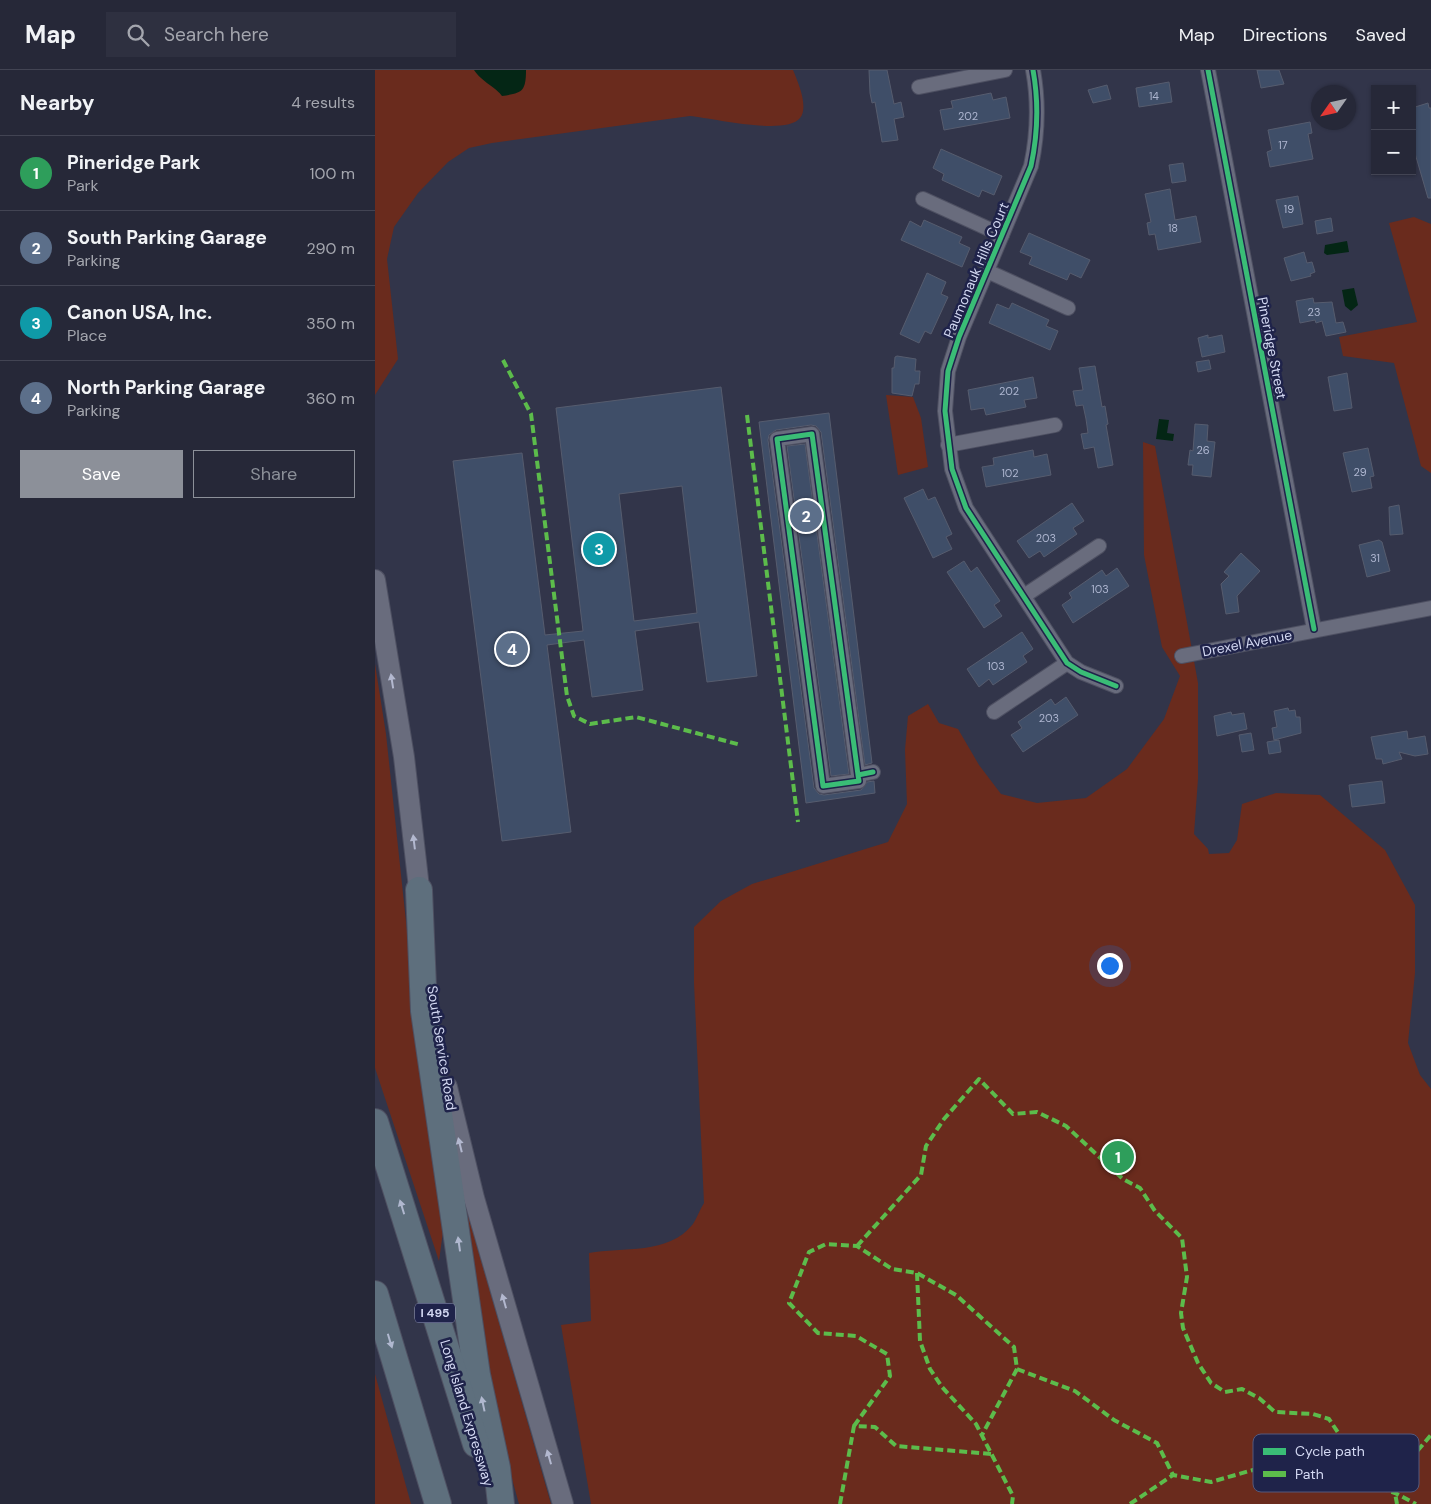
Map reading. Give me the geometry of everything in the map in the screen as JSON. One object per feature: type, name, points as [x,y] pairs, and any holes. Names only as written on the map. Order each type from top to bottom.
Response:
[{"type":"highway","points":[[419,890],[424,1011],[477,1375],[497,1468],[501,1504]]},
{"type":"highway","name":"Long Island Expressway","points":[[375,1122],[495,1504]]},
{"type":"highway","points":[[375,1294],[438,1504]]},
{"type":"main road","name":"South Service Road","points":[[375,580],[404,757],[433,999],[451,1107],[473,1198],[563,1504]]},
{"type":"street","points":[[919,86],[1005,70]]},
{"type":"street","name":"Paumonauk Hills Court","points":[[1033,70],[1037,93],[1037,137],[1031,166],[959,337],[948,371],[945,411],[948,445],[952,469],[966,508],[1067,663],[1081,672],[1116,686]]},
{"type":"street","name":"Pineridge Street","points":[[1208,70],[1314,629]]},
{"type":"street","points":[[923,198],[1002,235]]},
{"type":"street","points":[[987,270],[1067,308]]},
{"type":"street","points":[[948,445],[1055,425]]},
{"type":"street","points":[[812,434],[858,775],[859,781],[823,786],[777,439],[812,434]]},
{"type":"street","points":[[1024,596],[1099,546]]},
{"type":"street","name":"Drexel Avenue","points":[[1182,656],[1314,629],[1431,608]]},
{"type":"street","points":[[994,712],[1067,663]]},
{"type":"street","points":[[858,775],[873,772]]},
{"type":"shaded area","points":[[375,70],[793,70],[802,94],[803,108],[800,118],[792,123],[780,126],[765,126],[690,116],[492,143],[469,148],[448,162],[418,193],[394,227],[387,259],[398,359],[375,395]]},
{"type":"shaded area","points":[[474,70],[526,70],[524,87],[514,94],[502,96]]},
{"type":"shaded area","points":[[1414,217],[1431,224],[1431,473],[1421,466],[1394,363],[1343,356],[1339,337],[1417,322],[1389,223]]},
{"type":"shaded area","points":[[1347,241],[1349,252],[1327,255],[1324,253],[1325,245]]},
{"type":"shaded area","points":[[1354,288],[1358,305],[1351,311],[1345,306],[1342,290]]},
{"type":"shaded area","points":[[886,395],[913,397],[921,418],[928,467],[898,475]]},
{"type":"shaded area","points":[[1159,419],[1169,420],[1167,433],[1174,434],[1173,441],[1156,439]]},
{"type":"shaded area","points":[[1143,442],[1155,446],[1198,683],[1198,779],[1194,834],[1208,849],[1209,854],[1229,853],[1237,840],[1242,804],[1276,793],[1320,795],[1385,850],[1415,905],[1415,973],[1408,1043],[1420,1075],[1431,1089],[1431,1504],[591,1504],[561,1325],[591,1321],[589,1253],[644,1248],[671,1241],[683,1234],[693,1224],[704,1203],[694,983],[694,927],[721,901],[752,884],[888,842],[907,804],[905,750],[908,716],[928,704],[939,723],[958,729],[979,765],[1001,794],[1037,803],[1086,798],[1127,769],[1164,719],[1180,676],[1162,647],[1144,555]]},
{"type":"shaded area","points":[[375,664],[386,734],[415,1006],[444,1224],[439,1261],[375,1068]]},
{"type":"shaded area","points":[[460,1195],[466,1207],[551,1504],[519,1504],[492,1389]]},
{"type":"shaded area","points":[[375,1374],[411,1504],[375,1504]]},
{"type":"building","points":[[869,70],[887,70],[894,104],[901,102],[904,117],[894,119],[898,140],[882,142],[875,102],[872,103],[870,93]]},
{"type":"building","points":[[1257,70],[1279,70],[1284,84],[1261,88]]},
{"type":"building","points":[[1169,82],[1172,102],[1139,107],[1136,88]]},
{"type":"building","points":[[1107,85],[1111,99],[1093,103],[1088,90]]},
{"type":"building","points":[[991,93],[993,100],[1006,97],[1010,118],[944,130],[940,110],[953,108],[951,101]]},
{"type":"building","points":[[1428,103],[1429,108],[1431,108],[1431,198],[1428,198],[1416,157],[1416,107]]},
{"type":"building","points":[[1310,122],[1312,133],[1308,134],[1313,159],[1270,167],[1267,152],[1272,150],[1268,130]]},
{"type":"building","points":[[941,149],[1002,176],[994,195],[982,190],[979,197],[942,180],[944,174],[933,168]]},
{"type":"building","points":[[1183,163],[1186,181],[1172,183],[1169,165]]},
{"type":"building","points":[[1170,189],[1175,220],[1196,216],[1201,242],[1158,250],[1155,234],[1149,235],[1147,223],[1151,222],[1145,194]]},
{"type":"building","points":[[1298,196],[1303,224],[1283,228],[1276,200]]},
{"type":"building","points":[[1331,218],[1333,231],[1317,234],[1315,221]]},
{"type":"building","points":[[924,220],[962,237],[959,243],[970,248],[962,267],[901,240],[910,221],[921,227]]},
{"type":"building","points":[[1029,233],[1090,260],[1081,278],[1070,273],[1067,280],[1029,264],[1032,257],[1020,252]]},
{"type":"building","points":[[1304,252],[1307,263],[1312,262],[1315,272],[1310,274],[1311,276],[1291,281],[1284,258]]},
{"type":"building","points":[[927,273],[946,282],[941,294],[948,297],[931,334],[925,331],[919,343],[900,334]]},
{"type":"building","points":[[1313,298],[1314,303],[1332,302],[1336,323],[1343,322],[1346,332],[1326,336],[1322,321],[1316,323],[1315,320],[1300,323],[1296,301]]},
{"type":"building","points":[[1012,303],[1049,320],[1046,326],[1058,331],[1050,350],[989,323],[997,304],[1009,309]]},
{"type":"building","points":[[1208,335],[1208,338],[1222,335],[1225,352],[1202,357],[1198,338]]},
{"type":"building","points":[[895,357],[916,359],[915,371],[920,371],[919,384],[915,384],[912,396],[892,393],[892,368],[894,368]]},
{"type":"building","points":[[1209,360],[1211,369],[1198,372],[1196,362]]},
{"type":"building","points":[[1095,366],[1102,407],[1105,406],[1108,424],[1106,425],[1113,465],[1098,468],[1094,447],[1084,449],[1081,434],[1088,433],[1086,419],[1083,405],[1076,406],[1073,391],[1083,390],[1079,368]]},
{"type":"building","points":[[1347,373],[1352,408],[1334,411],[1328,377]]},
{"type":"building","points":[[1033,377],[1037,398],[1024,400],[1026,407],[986,415],[984,408],[971,410],[968,390]]},
{"type":"building","points":[[721,387],[757,676],[707,682],[699,622],[635,631],[643,690],[592,697],[584,640],[547,645],[571,832],[502,841],[453,461],[522,453],[545,635],[583,631],[556,408]],"holes":[[[682,486],[697,613],[634,621],[619,494]]]},
{"type":"building","points":[[829,413],[872,763],[865,765],[821,432],[816,426],[811,425],[776,430],[769,435],[768,440],[814,788],[819,794],[824,795],[861,790],[867,782],[874,781],[875,793],[806,803],[759,422]]},
{"type":"building","points":[[1195,424],[1208,425],[1207,441],[1215,442],[1211,477],[1192,475],[1193,465],[1188,465],[1190,450],[1193,451]]},
{"type":"building","points":[[805,444],[849,774],[831,776],[787,446]]},
{"type":"building","points":[[1368,448],[1374,476],[1370,477],[1372,488],[1352,492],[1343,453]]},
{"type":"building","points":[[1033,450],[1034,457],[1047,454],[1051,475],[986,487],[982,467],[994,465],[993,458]]},
{"type":"building","points":[[923,489],[928,500],[935,497],[952,534],[946,537],[952,549],[933,558],[904,498]]},
{"type":"building","points":[[1072,503],[1084,521],[1073,528],[1077,534],[1044,557],[1040,551],[1029,558],[1017,541]]},
{"type":"building","points":[[1399,505],[1403,534],[1390,535],[1389,507]]},
{"type":"building","points":[[1379,540],[1382,542],[1390,571],[1367,577],[1359,545]]},
{"type":"building","points":[[1241,553],[1260,571],[1237,596],[1239,612],[1226,614],[1221,584],[1229,576],[1224,572]]},
{"type":"building","points":[[964,561],[971,572],[977,567],[1000,601],[994,605],[1002,616],[984,628],[947,572]]},
{"type":"building","points":[[1117,568],[1129,586],[1073,623],[1062,605],[1072,598],[1069,593],[1102,570],[1106,576]]},
{"type":"building","points":[[1022,632],[1033,649],[1023,656],[1027,662],[993,685],[989,679],[979,687],[967,669]]},
{"type":"building","points":[[1066,697],[1078,715],[1023,752],[1011,735],[1022,728],[1018,722],[1051,699],[1055,705]]},
{"type":"building","points":[[1288,708],[1289,711],[1295,710],[1296,717],[1300,717],[1301,733],[1274,740],[1272,728],[1277,727],[1274,711]]},
{"type":"building","points":[[1231,712],[1232,715],[1244,713],[1247,729],[1217,736],[1214,716]]},
{"type":"building","points":[[1407,731],[1408,739],[1425,736],[1428,754],[1415,756],[1399,752],[1402,759],[1383,764],[1382,759],[1376,759],[1371,737]]},
{"type":"building","points":[[1251,733],[1254,750],[1242,752],[1239,735]]},
{"type":"building","points":[[1279,740],[1281,752],[1269,754],[1267,742]]},
{"type":"building","points":[[1382,781],[1385,803],[1352,807],[1349,785]]},
{"type":"marked path","points":[[503,360],[531,414],[567,696],[574,716],[590,724],[636,717],[741,745]]},
{"type":"marked path","points":[[747,415],[798,822]]},
{"type":"marked path","points":[[857,1246],[921,1175],[926,1146],[944,1119],[979,1079],[1013,1114],[1037,1112],[1066,1126],[1123,1179],[1140,1188],[1155,1211],[1182,1238],[1187,1277],[1181,1313],[1183,1328],[1198,1363],[1211,1383],[1225,1392],[1242,1389],[1259,1398],[1275,1412],[1313,1414],[1329,1419],[1339,1434]]},
{"type":"marked path","points":[[854,1426],[890,1376],[887,1354],[856,1336],[818,1333],[789,1303],[809,1252],[826,1244],[857,1246],[892,1269],[917,1273],[956,1295],[1014,1347],[1017,1369],[982,1435]]},
{"type":"marked path","points":[[917,1273],[920,1341],[930,1369],[942,1387],[976,1424],[1013,1496],[1012,1504]]},
{"type":"marked path","points":[[1017,1369],[1075,1391],[1114,1420],[1157,1443],[1173,1475]]},
{"type":"marked path","points":[[840,1504],[854,1426],[875,1427],[896,1446],[991,1454]]},
{"type":"marked path","points":[[1419,1449],[1431,1435]]},
{"type":"marked path","points":[[1130,1504],[1173,1475],[1211,1482],[1253,1470]]},
{"type":"marked path","points":[[1392,1492],[1416,1504]]},
{"type":"marked path","points":[[1394,1492],[1397,1504]]},
{"type":"cycle path","points":[[1033,70],[1037,118],[1031,166],[959,337],[948,371],[945,411],[952,469],[966,508],[1067,663],[1081,672],[1116,686]]},
{"type":"cycle path","points":[[1208,70],[1314,629]]},
{"type":"cycle path","points":[[858,775],[859,781],[823,786],[777,439],[812,434],[858,775],[873,772]]},
{"type":"place","name":"South Parking Garage","points":[[806,516]]},
{"type":"place","name":"Canon USA, Inc.","points":[[599,549]]},
{"type":"place","name":"North Parking Garage","points":[[512,649]]},
{"type":"place","name":"Pineridge Park","points":[[1118,1157]]}]
